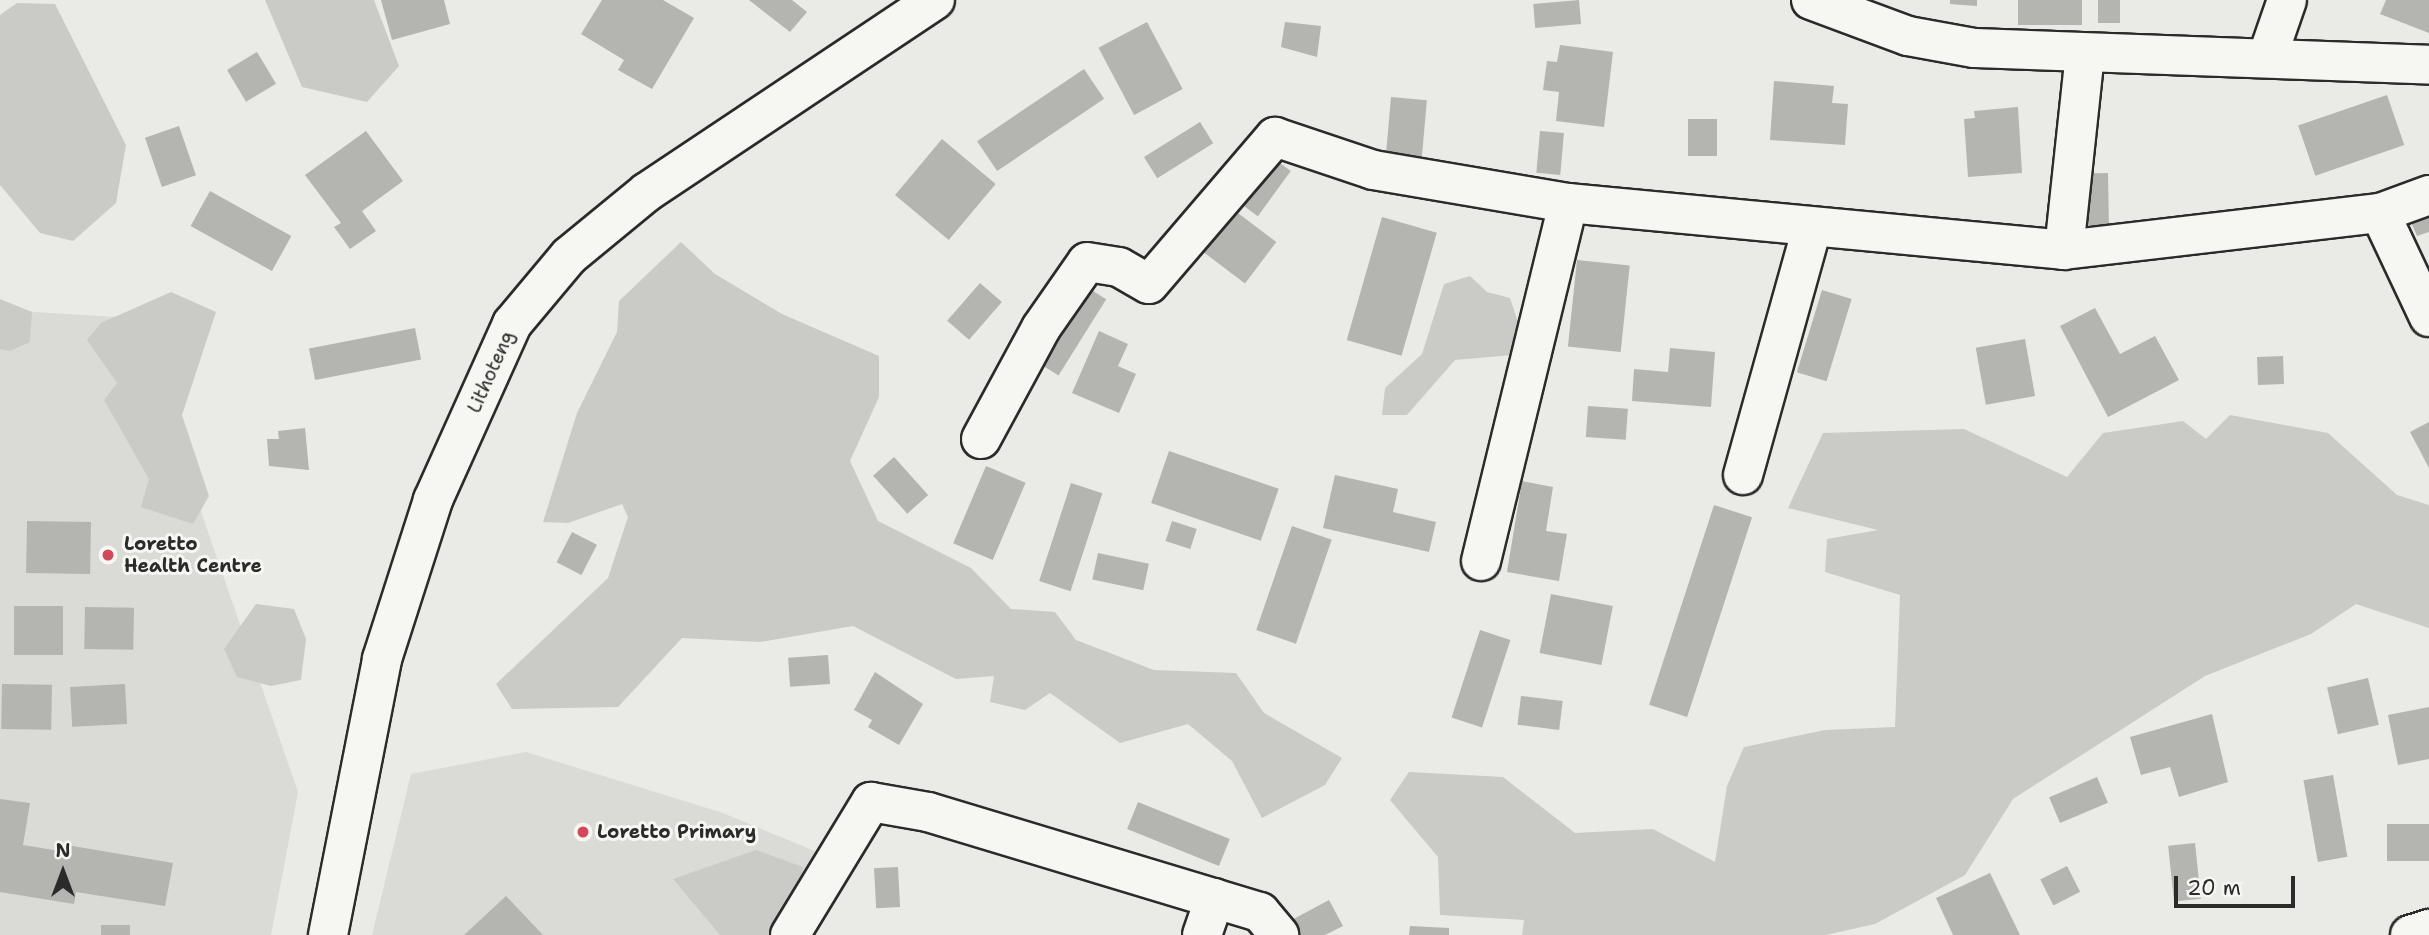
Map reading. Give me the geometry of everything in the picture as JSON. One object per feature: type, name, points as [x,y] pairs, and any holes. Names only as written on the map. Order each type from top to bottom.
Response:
[{"type":"street","name":"Lithoteng","points":[[328,935],[382,659],[433,500],[512,324],[569,256],[648,192],[934,0]]},
{"type":"street","points":[[1811,0],[1908,36],[1974,48],[2085,54],[2268,55],[2429,65]]},
{"type":"street","points":[[2268,55],[2287,0]]},
{"type":"street","points":[[2064,250],[2085,54]]},
{"type":"street","points":[[981,439],[1041,328],[1087,262],[1119,267],[1149,284],[1275,137],[1373,170],[1568,203],[1811,230],[2064,250],[2380,213],[2429,195]]},
{"type":"street","points":[[1481,561],[1568,203]]},
{"type":"street","points":[[2380,213],[2429,317]]},
{"type":"street","points":[[1743,475],[1811,230]]},
{"type":"street","points":[[790,935],[871,802],[928,812],[1260,912],[1279,935]]},
{"type":"street","points":[[1202,935],[1215,898]]},
{"type":"street","points":[[2410,935],[2429,929]]},
{"type":"shaded area","points":[[265,0],[374,0],[399,66],[367,102],[302,87]]},
{"type":"shaded area","points":[[17,3],[55,4],[126,145],[116,203],[73,241],[40,233],[0,185],[0,15]]},
{"type":"shaded area","points":[[681,242],[715,274],[782,314],[879,356],[879,397],[850,461],[878,521],[971,568],[1011,609],[1055,612],[1076,640],[1154,670],[1236,673],[1264,713],[1342,758],[1325,785],[1262,818],[1232,761],[1188,724],[1120,743],[1050,693],[1025,710],[990,702],[994,676],[956,679],[853,626],[760,642],[682,638],[618,707],[512,709],[496,684],[608,578],[628,517],[622,504],[568,523],[543,522],[577,413],[617,332],[619,301]]},
{"type":"shaded area","points":[[1470,276],[1487,292],[1510,298],[1519,325],[1513,355],[1455,360],[1407,415],[1382,415],[1385,388],[1422,354],[1444,284]]},
{"type":"shaded area","points":[[171,292],[216,312],[182,415],[209,496],[193,524],[141,507],[149,479],[104,400],[117,383],[87,340],[101,323]]},
{"type":"shaded area","points":[[0,299],[32,312],[30,342],[10,351],[0,349]]},
{"type":"shaded area","name":"Loretto Health Centre","points":[[0,310],[134,318],[298,792],[271,935],[0,935]]},
{"type":"shaded area","points":[[2230,415],[2328,433],[2397,495],[2429,505],[2429,628],[2356,604],[2311,634],[2205,676],[2013,799],[1965,875],[1875,924],[1826,935],[1522,935],[1524,920],[1440,915],[1438,857],[1390,800],[1409,772],[1503,777],[1575,833],[1653,829],[1715,862],[1727,786],[1744,747],[1825,730],[1895,727],[1900,595],[1825,572],[1827,539],[1878,530],[1788,508],[1823,433],[1964,429],[2067,477],[2103,433],[2183,421],[2206,439]]},
{"type":"shaded area","points":[[256,604],[294,609],[306,639],[301,680],[271,686],[237,677],[224,649]]},
{"type":"shaded area","name":"Loretto Primary","points":[[526,752],[723,813],[817,852],[797,935],[372,935],[411,774]]},
{"type":"shaded area","points":[[756,850],[803,867],[800,902],[783,935],[720,935],[673,879]]},
{"type":"building","points":[[381,0],[444,0],[450,24],[392,40]]},
{"type":"building","points":[[602,0],[663,0],[694,18],[652,89],[618,70],[624,60],[581,34]]},
{"type":"building","points":[[749,0],[792,0],[807,12],[790,32]]},
{"type":"building","points":[[1579,0],[1581,24],[1535,28],[1533,4]]},
{"type":"building","points":[[1950,0],[1977,0],[1977,6],[1950,4]]},
{"type":"building","points":[[2018,0],[2082,0],[2082,25],[2018,25]]},
{"type":"building","points":[[2098,0],[2120,0],[2120,23],[2098,23]]},
{"type":"building","points":[[2386,0],[2429,0],[2429,33],[2380,14]]},
{"type":"building","points":[[1147,22],[1183,89],[1134,115],[1098,48]]},
{"type":"building","points":[[1285,22],[1321,26],[1317,57],[1281,47]]},
{"type":"building","points":[[1560,45],[1613,52],[1604,127],[1556,121],[1559,92],[1543,90],[1547,61],[1557,62]]},
{"type":"building","points":[[257,52],[276,84],[246,102],[227,70]]},
{"type":"building","points":[[1084,69],[1104,99],[997,171],[977,141]]},
{"type":"building","points":[[1774,81],[1834,86],[1832,103],[1848,104],[1845,145],[1770,140]]},
{"type":"building","points":[[2387,95],[2404,145],[2315,176],[2298,126]]},
{"type":"building","points":[[1391,97],[1427,100],[1422,161],[1386,158]]},
{"type":"building","points":[[2018,107],[2022,173],[1968,177],[1964,119],[1975,118],[1974,111]]},
{"type":"building","points":[[1688,119],[1717,119],[1717,156],[1688,156]]},
{"type":"building","points":[[1200,122],[1213,143],[1157,178],[1144,157]]},
{"type":"building","points":[[179,126],[196,175],[162,187],[145,138]]},
{"type":"building","points":[[366,131],[403,181],[362,211],[376,231],[350,249],[334,227],[341,223],[305,175]]},
{"type":"building","points":[[1540,131],[1564,133],[1560,175],[1536,173]]},
{"type":"building","points":[[942,139],[996,184],[949,240],[895,195]]},
{"type":"building","points":[[1273,158],[1291,171],[1258,216],[1240,203]]},
{"type":"building","points":[[2082,173],[2108,173],[2109,225],[2083,225]]},
{"type":"building","points":[[210,191],[291,236],[272,271],[191,226]]},
{"type":"building","points":[[2429,204],[2429,232],[2417,236],[2407,213]]},
{"type":"building","points":[[1230,207],[1276,242],[1245,283],[1199,249]]},
{"type":"building","points":[[1382,217],[1437,233],[1402,356],[1347,340]]},
{"type":"building","points":[[1577,260],[1630,266],[1621,352],[1568,347]]},
{"type":"building","points":[[980,283],[1002,302],[969,340],[947,321]]},
{"type":"building","points":[[1085,286],[1106,299],[1059,376],[1037,362]]},
{"type":"building","points":[[1822,290],[1852,299],[1827,381],[1797,372]]},
{"type":"building","points":[[2095,308],[2120,354],[2155,336],[2179,380],[2108,417],[2060,326]]},
{"type":"building","points":[[415,328],[421,359],[315,380],[309,349]]},
{"type":"building","points":[[1099,331],[1128,344],[1118,366],[1136,374],[1119,413],[1072,393]]},
{"type":"building","points":[[2025,339],[2035,396],[1986,405],[1976,348]]},
{"type":"building","points":[[1670,348],[1715,352],[1711,407],[1632,401],[1634,369],[1668,372]]},
{"type":"building","points":[[2283,356],[2284,384],[2258,385],[2257,357]]},
{"type":"building","points":[[1588,406],[1628,409],[1626,440],[1586,437]]},
{"type":"building","points":[[2429,422],[2429,468],[2410,432]]},
{"type":"building","points":[[305,428],[309,470],[269,466],[267,439],[279,439],[278,431]]},
{"type":"building","points":[[1169,451],[1279,489],[1261,541],[1151,503]]},
{"type":"building","points":[[894,457],[928,495],[907,514],[873,476]]},
{"type":"building","points":[[986,466],[1026,483],[993,560],[953,543]]},
{"type":"building","points":[[1335,475],[1398,489],[1393,512],[1436,522],[1429,552],[1323,528]]},
{"type":"building","points":[[1522,481],[1553,487],[1546,531],[1567,534],[1559,581],[1507,572]]},
{"type":"building","points":[[1071,483],[1102,493],[1071,591],[1039,581]]},
{"type":"building","points":[[1714,505],[1752,517],[1687,717],[1649,705]]},
{"type":"building","points":[[27,521],[91,522],[90,574],[26,573]]},
{"type":"building","points":[[1172,521],[1197,529],[1190,549],[1166,541]]},
{"type":"building","points":[[1292,526],[1332,540],[1296,644],[1256,630]]},
{"type":"building","points":[[572,532],[597,545],[582,575],[557,562]]},
{"type":"building","points":[[1098,553],[1149,564],[1143,590],[1092,579]]},
{"type":"building","points":[[1551,594],[1613,606],[1601,665],[1540,653]]},
{"type":"building","points":[[14,606],[63,606],[63,655],[14,655]]},
{"type":"building","points":[[85,607],[134,608],[133,650],[84,649]]},
{"type":"building","points":[[1480,630],[1510,640],[1482,727],[1452,717]]},
{"type":"building","points":[[828,655],[830,684],[790,687],[788,658]]},
{"type":"building","points":[[875,672],[923,704],[899,745],[868,727],[872,720],[854,710]]},
{"type":"building","points":[[2368,678],[2379,725],[2338,734],[2327,687]]},
{"type":"building","points":[[2,684],[52,685],[51,730],[1,729]]},
{"type":"building","points":[[125,684],[127,724],[72,727],[70,687]]},
{"type":"building","points":[[1521,696],[1563,701],[1559,730],[1517,725]]},
{"type":"building","points":[[2429,707],[2429,759],[2398,765],[2388,715]]},
{"type":"building","points":[[2212,714],[2228,782],[2179,797],[2170,767],[2141,775],[2130,737]]},
{"type":"building","points":[[2333,775],[2347,857],[2318,862],[2303,780]]},
{"type":"building","points":[[2097,777],[2108,803],[2060,823],[2049,797]]},
{"type":"building","points":[[0,799],[30,803],[23,845],[60,851],[61,844],[173,863],[165,906],[76,892],[74,904],[0,892]]},
{"type":"building","points":[[1138,802],[1230,839],[1219,866],[1127,829]]},
{"type":"building","points":[[2387,824],[2429,824],[2429,861],[2387,861]]},
{"type":"building","points":[[2195,843],[2201,899],[2174,902],[2168,846]]},
{"type":"building","points":[[2067,866],[2080,892],[2053,905],[2040,880]]},
{"type":"building","points":[[898,867],[900,907],[876,908],[874,868]]},
{"type":"building","points":[[1990,873],[2020,935],[1953,935],[1936,898]]},
{"type":"building","points":[[506,896],[543,935],[464,935]]},
{"type":"building","points":[[1329,900],[1343,926],[1325,935],[1295,935],[1288,922]]},
{"type":"building","points":[[101,925],[130,925],[130,935],[101,935]]},
{"type":"building","points":[[1410,926],[1449,928],[1449,935],[1409,935]]},
{"type":"place","name":"Loretto Health Centre","points":[[108,555]]},
{"type":"place","name":"Loretto Primary","points":[[583,832]]}]
